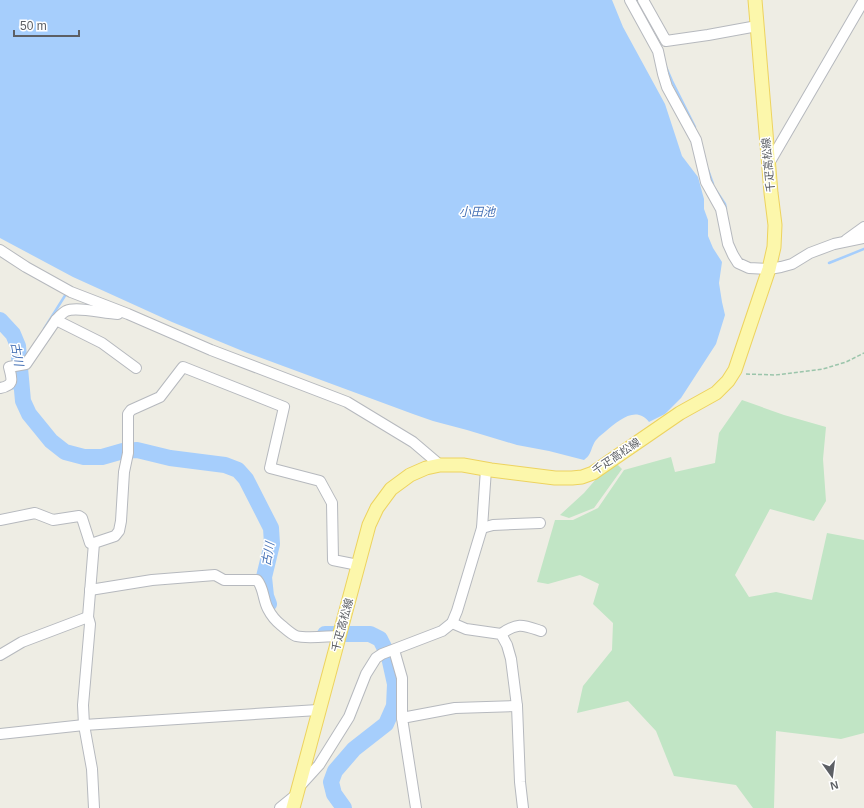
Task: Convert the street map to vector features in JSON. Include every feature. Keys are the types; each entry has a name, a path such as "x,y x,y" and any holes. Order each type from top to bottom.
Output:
{"main road":[{"name":"千疋高松線","path":"296,797 318,710 369,525 377,508 391,489 410,475 440,464 462,465 555,478 582,477 593,473 680,413 716,393 731,376 769,269 774,247 775,225 768,165 755,0"}],"street":[{"path":"630,0 658,51 667,87 696,140 706,182 721,209 728,244 738,263 749,268 769,269 792,264 810,253 834,244 864,238"},
{"path":"643,0 666,41 757,26"},
{"path":"768,165 864,0"},
{"path":"843,242 864,227"},
{"path":"0,250 26,267 71,292 128,314 211,350 347,402 413,442 440,464"},
{"path":"0,388 10,385 12,380 9,366 26,364 56,320 66,311 75,309 115,314 128,314"},
{"path":"56,320 102,343 136,368"},
{"path":"0,520 35,513 53,520 79,516 82,518 90,543 115,536 119,532 122,521 124,472 128,448 128,414 131,410 160,397 183,367 284,407 270,468 320,481 332,503 333,560 358,565"},
{"path":"280,808 296,797 319,765 349,717 366,674 376,658 442,631 452,623 482,528 486,469"},
{"path":"482,528 493,525 540,523"},
{"path":"94,543 88,617 90,624 82,705 92,769 94,808"},
{"path":"90,590 152,580 215,575 224,580 257,580 261,585 263,597 268,609 276,621 295,636 303,637 340,632"},
{"path":"0,655 22,642 88,617"},
{"path":"452,623 466,629 501,634 509,628 519,625 525,625 541,630"},
{"path":"501,634 508,645 517,706 520,782 523,808"},
{"path":"389,652 402,678 402,718 416,808"},
{"path":"402,718 455,708 517,706"},
{"path":"0,734 84,725 318,710"}],"path":[{"path":"731,376 748,374 775,375 823,369 846,362 864,353"}],"green space":[{"path":"742,400 784,415 826,427 823,459 826,501 814,521 770,509 735,575 749,597 776,592 812,600 827,533 864,540 864,733 841,739 776,731 774,808 753,808 736,785 674,776 656,731 628,701 577,713 583,686 612,650 613,623 593,604 599,584 580,575 548,584 537,582 555,520 573,520 598,508 624,470 671,457 675,472 715,463 719,433"},
{"path":"615,462 622,469 594,508 569,518 560,515 584,493 603,471"}],"water":[{"name":"小田池","path":"0,0 612,0 623,27 665,104 682,156 698,177 704,199 704,209 708,220 708,236 713,248 722,262 719,283 725,315 716,344 681,398 665,414 649,422 644,417 638,415 627,416 621,419 594,442 589,455 584,460 517,445 413,414 245,352 172,322 73,277 0,238"}],"waterway":[{"path":"666,67 695,127"},
{"path":"708,170 713,184"},
{"path":"715,189 725,204 726,209"},
{"path":"829,263 864,249"},
{"path":"44,329 66,294"},
{"name":"古川","path":"0,320 13,334 18,346 23,401 29,414 51,441 65,452 84,457 102,457 123,451 137,450 170,458 225,465 238,470 246,479 271,528 272,544 264,577 266,596 269,604"},
{"path":"10,389 21,386"},
{"name":"古川","path":"325,634 370,634 380,639 389,657 395,684 394,706 386,724 354,749 335,771 331,782 334,794 344,808"}]}
